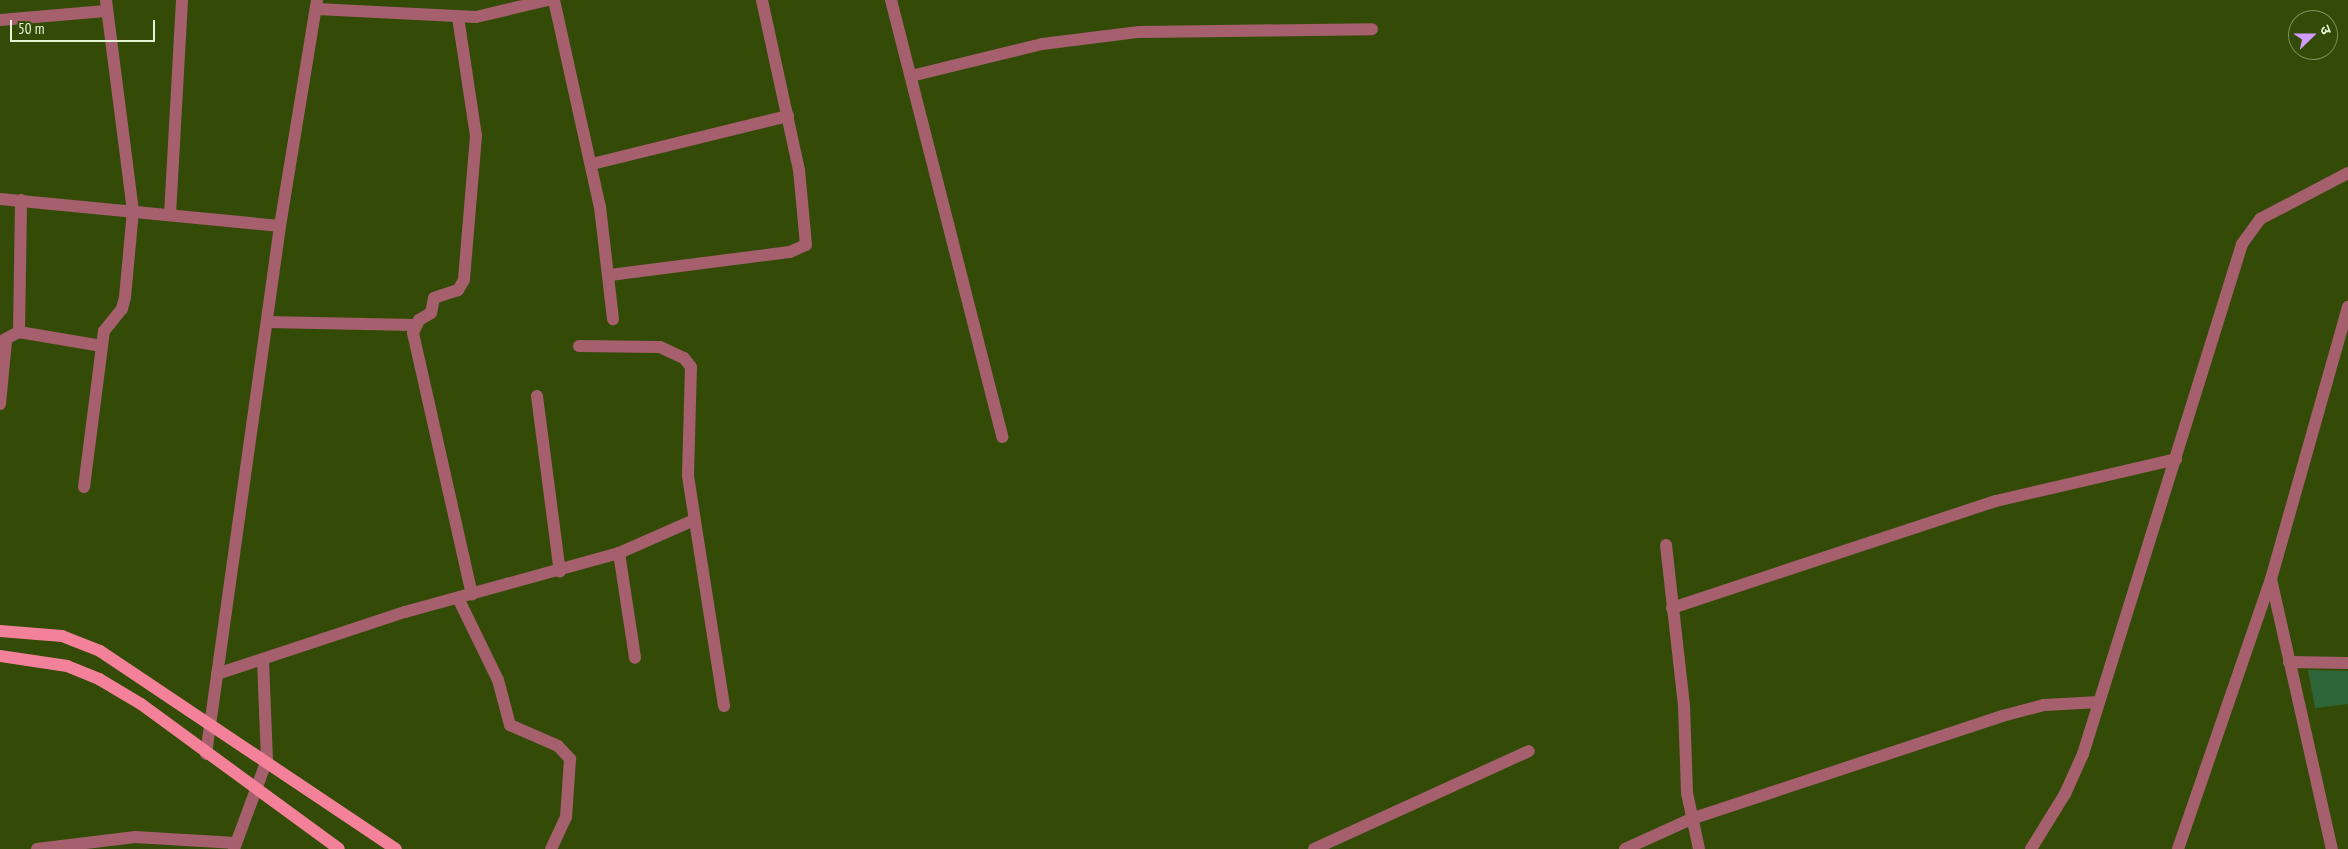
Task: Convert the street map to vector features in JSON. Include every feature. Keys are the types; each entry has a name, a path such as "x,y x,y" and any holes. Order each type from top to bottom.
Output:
{"main road":[{"path":"0,631 62,636 100,651 211,722 396,849"},
{"path":"0,656 58,664 99,679 141,704 256,791 340,849"}],"street":[{"path":"170,215 182,0"},
{"path":"500,0 502,13"},
{"path":"206,754 280,226 317,5 458,16 502,13 548,0"},
{"path":"554,0 592,164 610,275 613,319"},
{"path":"610,275 790,252 806,246 806,209 788,116 762,0"},
{"path":"892,0 1002,437"},
{"path":"0,20 106,6 133,211 125,297 122,309 104,331 84,487"},
{"path":"267,322 414,325 431,313 434,298 458,290 464,280 476,136 458,16"},
{"path":"911,76 1042,44 1139,32 1372,29"},
{"path":"592,164 788,116"},
{"path":"2031,849 2066,794 2099,702 2242,244 2267,215 2348,173"},
{"path":"0,199 280,226"},
{"path":"19,332 21,200"},
{"path":"2178,849 2271,579 2348,307"},
{"path":"414,325 421,381 472,594"},
{"path":"0,404 3,342 19,332 102,346"},
{"path":"579,346 660,347 684,358 691,366 686,454 694,520 724,706"},
{"path":"537,396 560,572"},
{"path":"1672,608 1996,501 2176,459"},
{"path":"217,674 458,598 560,572 619,553 694,520"},
{"path":"1666,545 1692,818 1699,849"},
{"path":"619,553 635,658"},
{"path":"2271,579 2332,849"},
{"path":"458,598 498,680 510,725 558,746 570,759 566,817 551,849"},
{"path":"37,849 135,837 235,846 267,760 262,659"},
{"path":"2289,662 2348,663"},
{"path":"1625,849 1692,818 2016,712 2099,702"},
{"path":"1314,849 1528,751"}],"building":[{"path":"2308,670 2348,671 2348,704 2315,708"}]}
